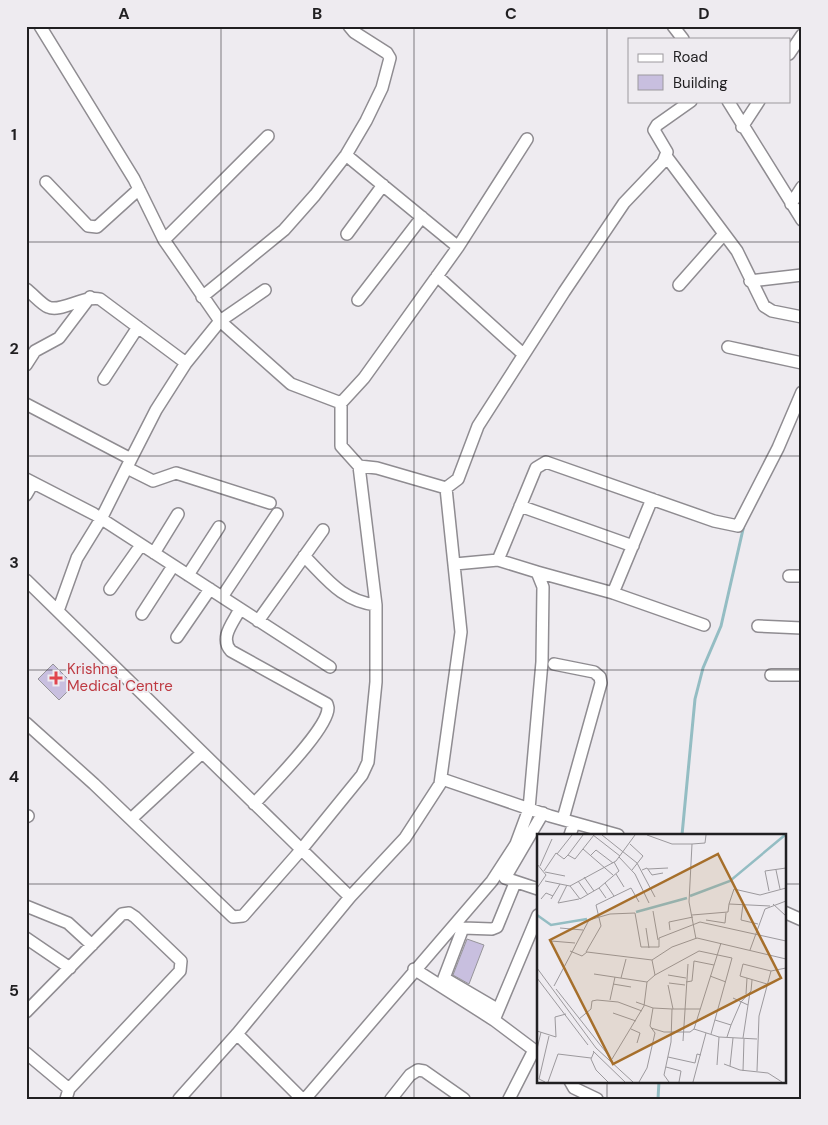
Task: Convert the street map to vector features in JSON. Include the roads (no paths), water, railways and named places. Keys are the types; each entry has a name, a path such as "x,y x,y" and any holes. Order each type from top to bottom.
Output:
{"street":[{"path":"40,26 139,189 164,240 220,321 291,384 341,403"},
{"path":"202,297 284,230 346,155 370,114 390,62 387,53 354,32 349,26"},
{"path":"673,26 683,38"},
{"path":"790,53 802,35"},
{"path":"691,102 654,130 666,152 666,156 737,251 750,281 764,306 772,311 802,317"},
{"path":"729,102 742,127 802,220"},
{"path":"742,127 758,102"},
{"path":"164,240 268,136"},
{"path":"26,723 131,819 233,917 243,916 301,850 362,776 368,762 376,682 376,605 359,466 340,446 341,403 364,378 458,248 527,139"},
{"path":"346,155 458,248"},
{"path":"446,488 458,479 473,435 523,354 624,204 666,156"},
{"path":"46,182 88,226 93,228 97,227 139,189"},
{"path":"347,234 383,185"},
{"path":"791,204 802,187"},
{"path":"358,300 422,217"},
{"path":"679,285 724,234"},
{"path":"750,281 802,275"},
{"path":"437,276 523,354"},
{"path":"26,289 49,308 57,308 90,297 100,299 186,363"},
{"path":"58,611 77,558 101,518 156,410 186,363 220,321 265,290"},
{"path":"26,365 35,351 62,335 90,297"},
{"path":"104,379 138,327"},
{"path":"728,347 802,364"},
{"path":"498,560 536,468 546,462 714,521 738,526 778,448 802,392"},
{"path":"26,404 129,463 153,481 176,473 270,503"},
{"path":"359,466 377,468 446,488"},
{"path":"26,495 30,481 101,518 330,668"},
{"path":"179,1099 238,1034 350,898 405,838 442,779 444,742 461,632 446,488"},
{"path":"613,593 652,499"},
{"path":"520,506 633,546"},
{"path":"154,553 178,514"},
{"path":"222,597 277,514"},
{"path":"188,576 219,527"},
{"path":"258,620 323,530"},
{"path":"110,589 141,545"},
{"path":"304,556 339,591 351,599 376,605"},
{"path":"454,564 498,560 613,593 704,625"},
{"path":"142,614 173,566"},
{"path":"238,1034 304,1099 499,871 516,844 530,809 542,662 543,587 537,572"},
{"path":"789,576 802,576"},
{"path":"26,580 350,898"},
{"path":"177,637 210,589"},
{"path":"240,609 225,639 226,645 231,651 327,704 328,708 324,722 254,804"},
{"path":"758,626 802,628"},
{"path":"554,664 594,672 600,677 601,683 569,821 570,834"},
{"path":"771,675 802,676"},
{"path":"131,819 202,753"},
{"path":"442,779 530,809 614,834"},
{"path":"537,889 507,880 506,876 543,813"},
{"path":"509,1099 536,1051 496,1015 444,978 463,928 492,928 497,926 515,883"},
{"path":"26,906 68,923 92,945"},
{"path":"26,1012 122,914 129,913 181,961 180,971 68,1094 26,1053"},
{"path":"786,913 802,920"},
{"path":"496,1015 537,917"},
{"path":"26,938 70,968"},
{"path":"414,969 496,1015"},
{"path":"391,1099 410,1075 418,1070 424,1071 464,1099"},
{"path":"571,1082 574,1088 596,1099"}],"waterway":[{"path":"682,834 695,699 703,668 721,626 744,525"},
{"path":"658,1099 659,1082"}],"place":[{"name":"Krishna Medical Centre","path":"56,678"}]}
